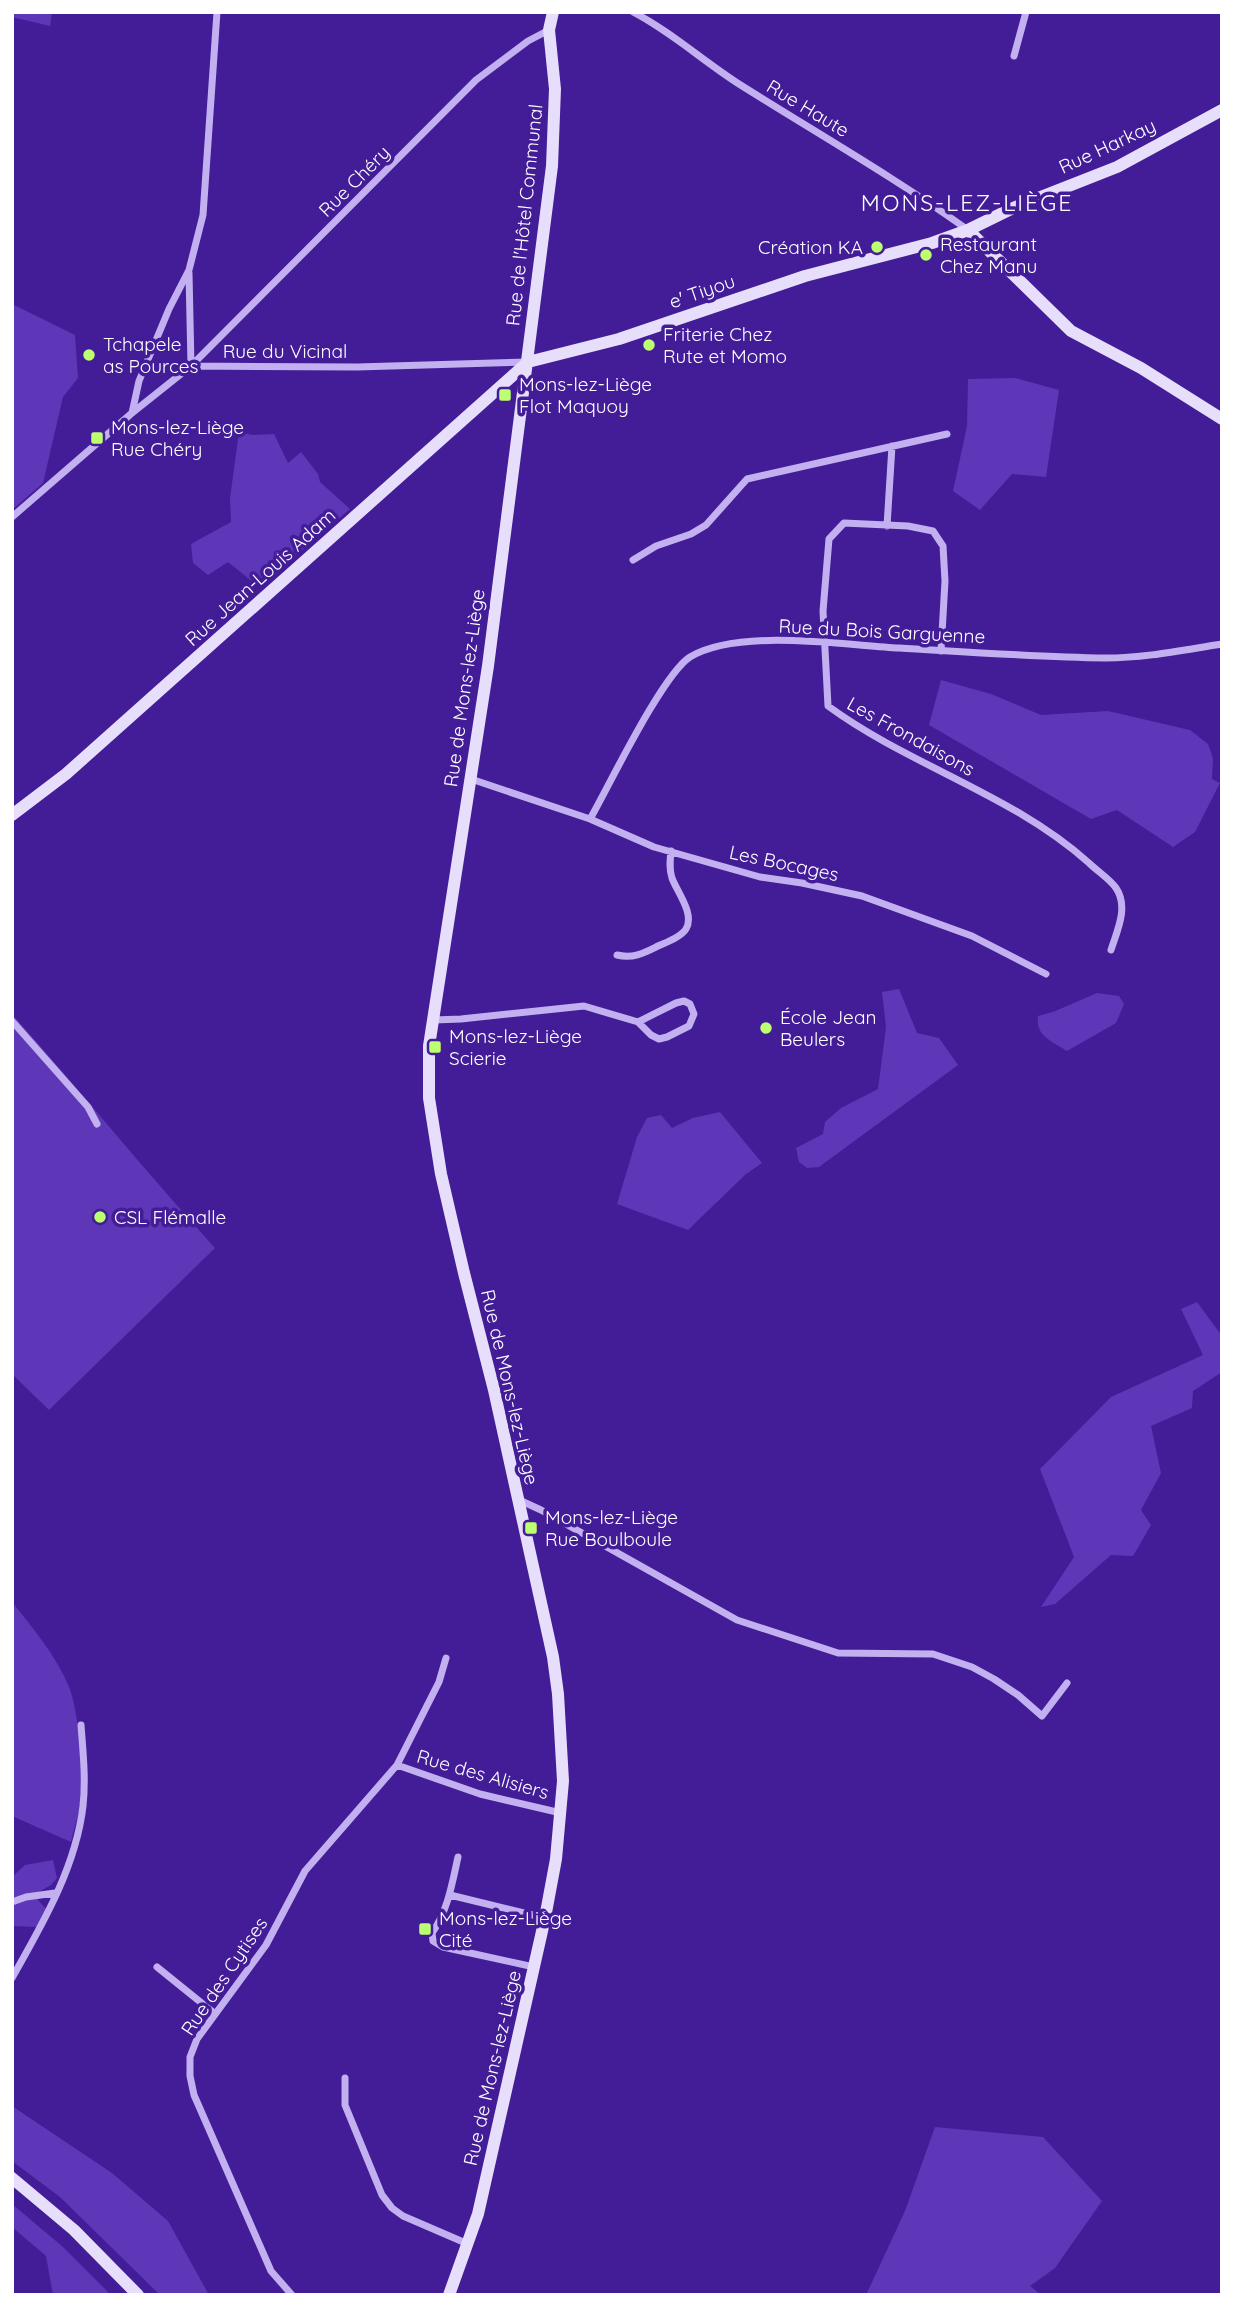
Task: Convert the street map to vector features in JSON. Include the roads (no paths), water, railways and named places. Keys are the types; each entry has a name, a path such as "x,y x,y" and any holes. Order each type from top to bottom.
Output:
{"street":[{"path":"132,413 139,382 169,309 189,270 204,215 217,12"},
{"name":"Rue de l'Hôtel Communal","path":"528,362 552,166 555,89 549,30 553,12"},
{"name":"Rue Haute","path":"633,12 714,68 848,150 968,230"},
{"path":"1014,55 1026,12"},
{"name":"Rue Chéry","path":"191,366 477,80 528,41 549,30"},
{"name":"Rue Harkay","path":"968,230 1013,208 1117,167 1222,110"},
{"path":"968,230 1071,331 1141,368 1222,419"},
{"name":"e' Tiyou","path":"528,362 619,339 805,276 932,243 968,230"},
{"path":"12,517 132,413 191,366 189,270"},
{"name":"Rue du Vicinal","path":"191,366 358,367 528,362"},
{"name":"Rue de Mons-lez-Liège","path":"449,2295 469,2244 485,2186 545,1918 561,1812 562,1781 555,1670 548,1630 494,1390 441,1174 429,1098 429,1046 471,779 528,362"},
{"name":"Rue Jean-Louis Adam","path":"12,815 66,775 528,362"},
{"path":"633,560 656,546 691,534 706,525 747,479 947,434"},
{"path":"887,526 892,446"},
{"name":"Les Frondaisons","path":"941,650 945,581 943,546 933,531 908,526 844,523 829,538 823,611 828,706 886,744 1020,813 1076,852 1117,889 1123,914 1111,950"},
{"name":"Rue du Bois Garguenne","path":"590,819 665,686 688,659 715,646 783,639 1110,658 1153,656 1222,644"},
{"name":"Les Bocages","path":"471,779 590,819 654,847 760,877 862,895 972,936 1046,974"},
{"path":"617,955 641,955 686,929 688,917 673,880 671,851"},
{"path":"434,1020 584,1006 638,1022 651,1035 663,1038 689,1026 694,1014 690,1004 680,1001 638,1022"},
{"path":"12,1020 89,1107 97,1124"},
{"path":"517,1498 737,1620 838,1653 933,1654 972,1667 994,1679 1042,1716 1067,1683"},
{"name":"Rue des Cytises","path":"292,2295 271,2271 194,2095 190,2057 197,2039 214,2013 266,1945 305,1871 397,1765 439,1682 446,1658"},
{"path":"12,1978 38,1933 77,1836 83,1806 84,1780 81,1725"},
{"name":"Rue des Alisiers","path":"397,1765 480,1794 561,1812"},
{"path":"458,1857 450,1895 441,1921 432,1933 433,1941 443,1947 534,1968"},
{"path":"12,1902 55,1893"},
{"path":"450,1895 545,1918"},
{"path":"157,1967 214,2013"},
{"path":"345,2078 345,2105 382,2195 403,2216 469,2244"},
{"path":"12,2178 74,2230 138,2295"}],"place":[{"name":"Création KA","path":"877,247"},
{"name":"Restaurant Chez Manu","path":"926,255"},
{"name":"Friterie Chez Rute et Momo","path":"649,345"},
{"name":"Tchapele as Pources","path":"89,355"},
{"name":"Mons-lez-Liège Flot Maquoy","path":"505,395"},
{"name":"Mons-lez-Liège Rue Chéry","path":"97,438"},
{"name":"École Jean Beulers","path":"766,1028"},
{"name":"Mons-lez-Liège Scierie","path":"435,1047"},
{"name":"CSL Flémalle","path":"100,1217"},
{"name":"Mons-lez-Liège Rue Boulboule","path":"531,1528"},
{"name":"Mons-lez-Liège Cité","path":"425,1929"}],"district":[{"name":"MONS-LEZ-LIÈGE","path":"967,203"}]}
